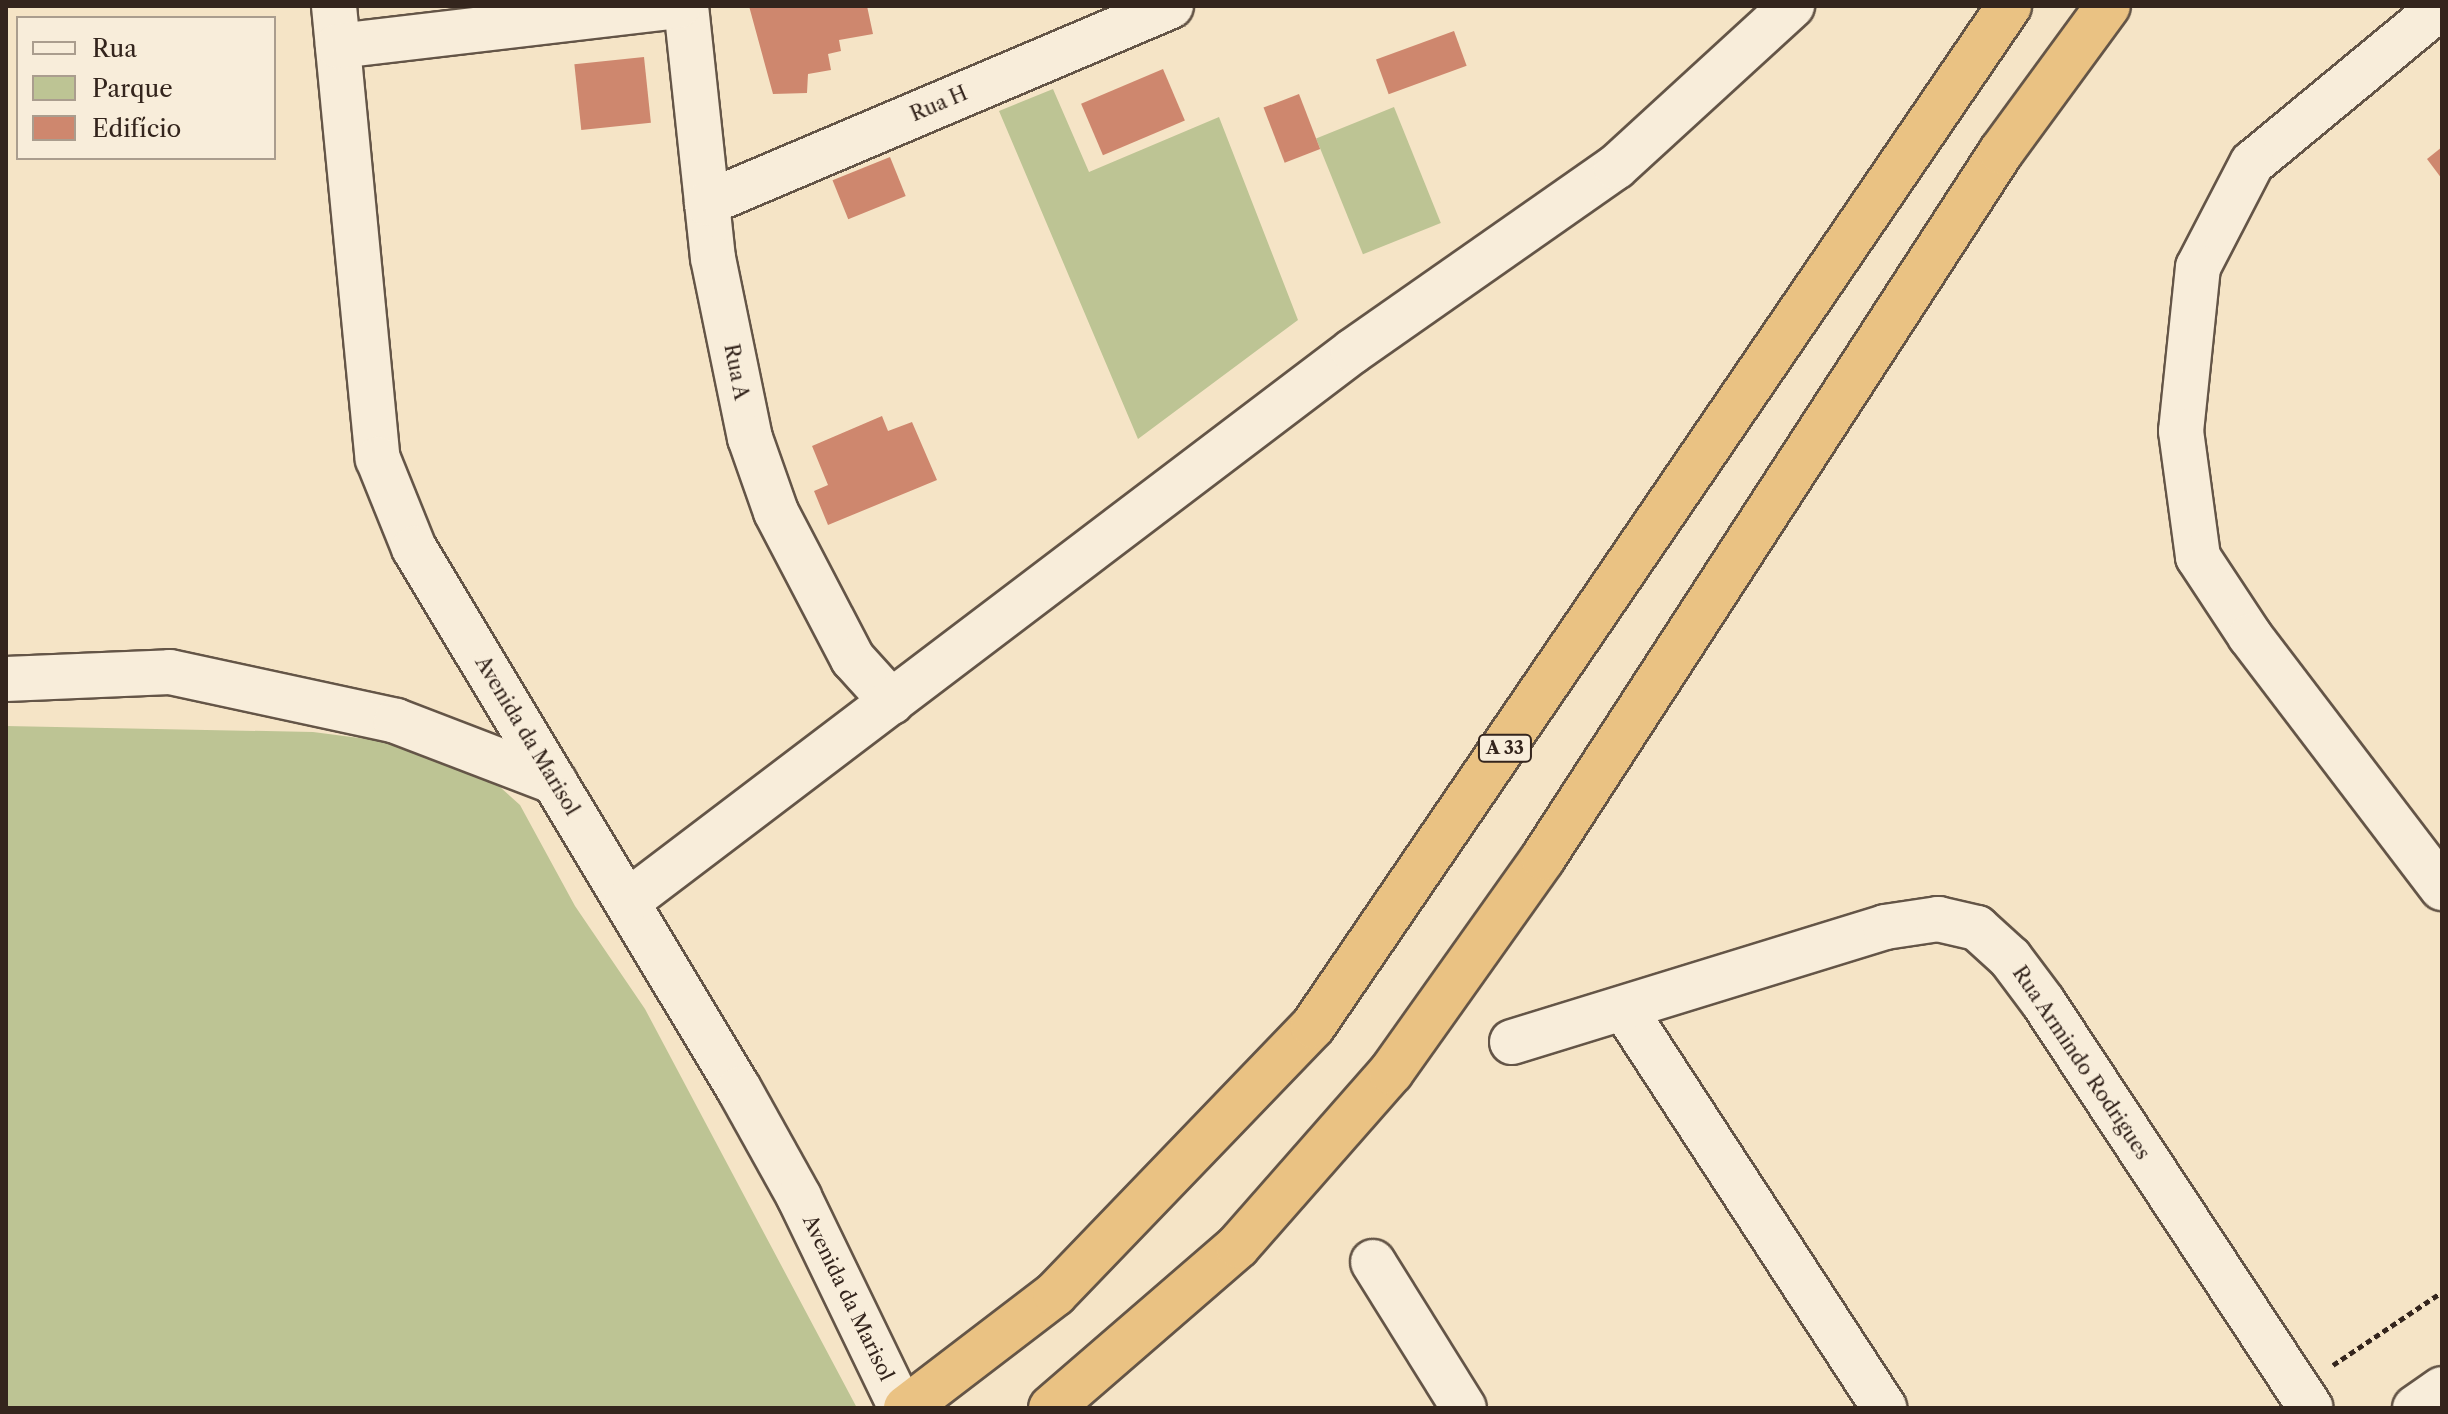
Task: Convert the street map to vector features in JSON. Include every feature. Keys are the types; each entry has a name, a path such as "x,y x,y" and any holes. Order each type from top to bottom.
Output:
{"highway":[{"name":"A 33","path":"904,1408 1055,1294 1313,1026 1689,482 2009,6"},
{"path":"1051,1408 1238,1246 1391,1072 1543,858 2001,152 2108,6"}],"street":[{"path":"336,26 679,6"},
{"name":"Rua A","path":"686,6 707,203 744,413 776,512 853,659 892,702"},
{"name":"Rua H","path":"707,203 1171,6"},
{"path":"627,902 1353,351 1616,167 1792,6"},
{"path":"2430,872 2250,636 2198,557 2181,431 2198,267 2252,163 2442,6"},
{"name":"Avenida da Marisol","path":"336,26 378,459 414,548 739,1089 799,1197 904,1408"},
{"path":"6,679 170,672 396,721 555,782"},
{"name":"Rua Armindo Rodrigues","path":"1512,1042 1625,1010 1885,927 1938,919 1977,928 2010,958 2043,1002 2304,1398"},
{"path":"1625,1010 1884,1408"},
{"path":"1373,1262 1464,1408"},
{"path":"2415,1408 2442,1389"}],"path":[{"path":"2304,1398 2442,1292"}],"green space":[{"path":"1053,89 1089,172 1219,117 1298,320 1138,439 999,111"},
{"path":"1394,107 1441,223 1363,254 1316,138"},
{"path":"6,726 313,732 460,751 520,805 575,906 645,1009 857,1408 6,1408"}],"building":[{"path":"749,6 867,6 873,34 839,40 841,51 828,54 831,70 808,74 807,93 773,94"},
{"path":"1454,31 1467,66 1389,94 1376,59"},
{"path":"644,57 651,123 581,130 574,64"},
{"path":"1163,69 1185,121 1103,155 1081,104"},
{"path":"1299,94 1320,149 1285,163 1264,108"},
{"path":"2442,147 2442,179 2427,159"},
{"path":"890,157 906,196 848,219 833,180"},
{"path":"882,416 888,431 912,422 937,480 828,525 814,491 828,485 812,446"}]}
